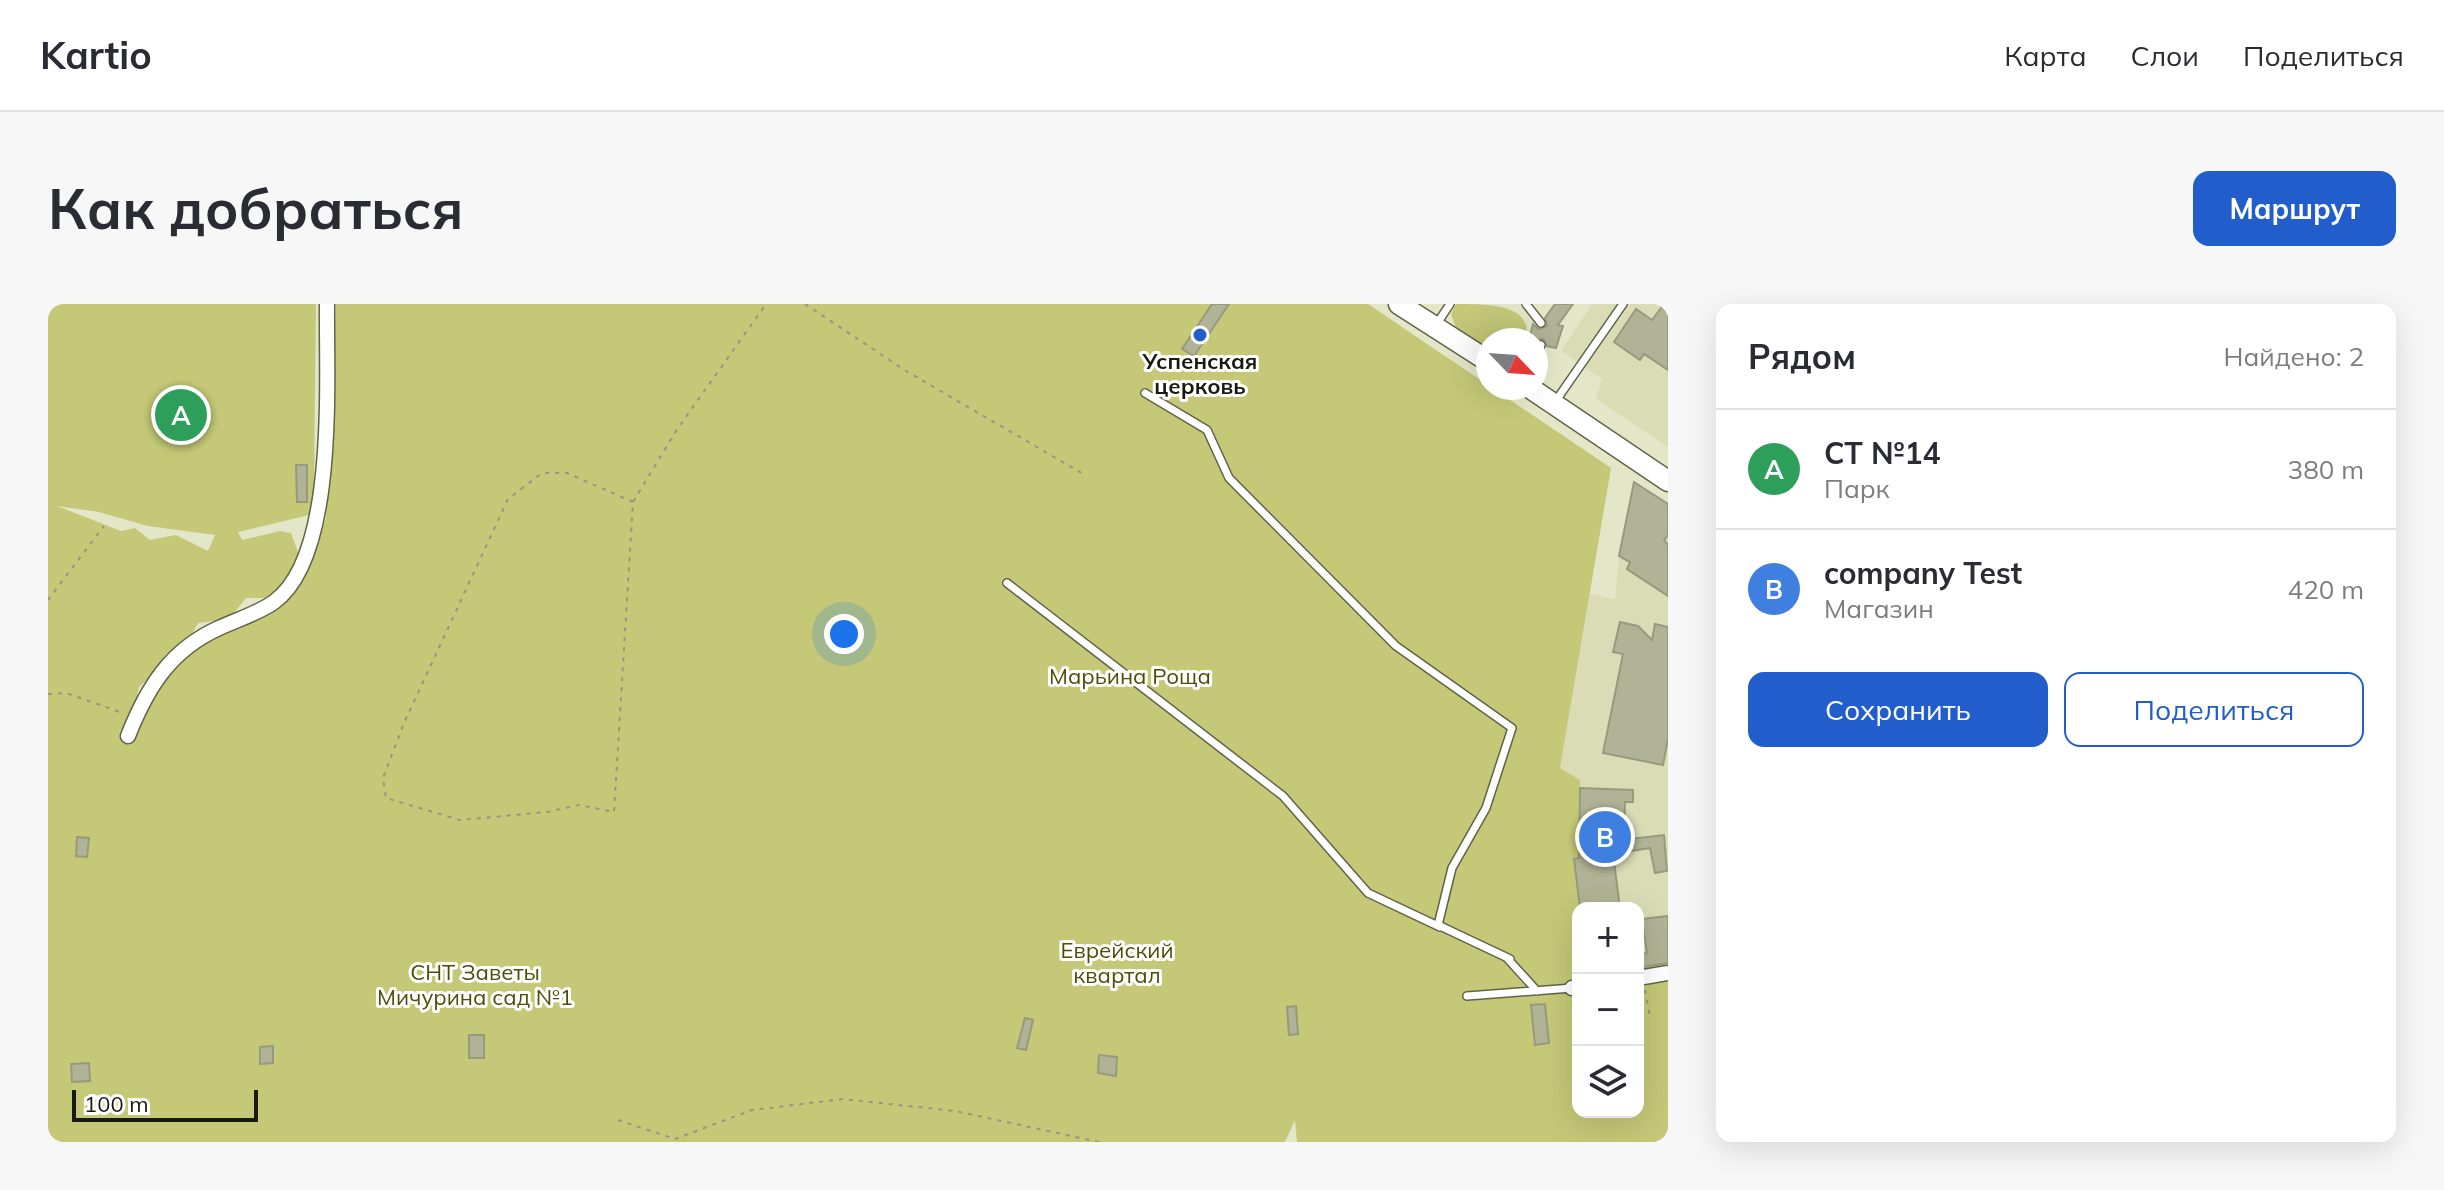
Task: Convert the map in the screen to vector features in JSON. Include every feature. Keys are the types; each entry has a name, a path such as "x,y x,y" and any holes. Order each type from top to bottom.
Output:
{"street":[{"path":"128,736 146,693 170,660 200,636 274,602 298,576 310,544 324,481 327,304"},
{"path":"1399,304 1476,353"},
{"path":"1548,400 1668,481"},
{"path":"1644,977 1668,973"}],"lane":[{"path":"1435,327 1450,304"},
{"path":"1526,304 1541,323"},
{"path":"1554,404 1623,304"},
{"path":"1145,393 1207,430 1229,478 1396,646 1512,728 1486,808 1452,868 1438,925"},
{"path":"1007,583 1283,796 1368,893 1510,959 1537,991"},
{"path":"1467,996 1572,988"}],"path":[{"path":"633,502 567,473 542,473 508,499 404,723 383,778 386,798 460,820 547,812 579,805 614,812 633,502 676,431 766,304"},
{"path":"805,304 906,371 1085,475"},
{"path":"48,600 104,526"},
{"path":"48,694 66,693 135,717"},
{"path":"1644,993 1650,1016"},
{"path":"618,1120 675,1139 752,1110 843,1099 955,1111 1099,1142"}],"shaded area":[{"path":"1592,304 1668,304 1668,447 1596,399 1602,379 1561,351"},
{"path":"1634,482 1668,504 1668,965 1644,969 1644,902 1579,902 1574,859 1579,857 1580,780 1560,768 1590,594 1615,599 1619,556"}],"green space":[{"name":"Марьина Роща","path":"48,304 316,304 314,485 309,515 238,532 242,540 280,531 291,533 299,555 287,579 267,598 246,598 229,619 198,623 188,641 166,654 158,670 139,687 127,726 119,732 135,738 151,697 175,667 204,644 278,609 302,582 326,518 336,304 1368,304 1476,377 1476,400 1510,400 1611,468 1560,768 1580,780 1579,858 1574,859 1579,902 1572,902 1572,1118 1644,1118 1644,986 1668,979 1668,1142 1297,1142 1295,1120 1285,1142 48,1142","holes":["57,506 99,512 148,526 215,535 208,551 176,535 150,540 135,528 121,531"]},
{"path":"1456,304 1506,308 1523,319 1527,328 1476,328 1476,342 1457,331 1451,314"}],"building":[{"name":"Успенская церковь","path":"1212,304 1229,304 1194,356 1182,349"},
{"path":"1555,304 1573,304 1558,325 1563,326 1556,348 1548,346 1548,328 1542,328 1547,326 1545,318"},
{"path":"1664,304 1668,304 1668,370 1644,354 1640,360 1614,342 1636,309 1652,320"},
{"path":"296,465 307,465 307,502 297,502"},
{"path":"1634,482 1668,504 1668,535 1664,541 1668,544 1668,596 1627,569 1630,562 1619,556"},
{"path":"1620,622 1638,626 1652,640 1655,624 1668,627 1668,739 1663,765 1603,753 1623,654 1613,652"},
{"path":"1580,788 1633,790 1633,802 1625,802 1624,835 1630,835 1630,839 1664,835 1667,871 1655,873 1650,848 1613,854 1619,902 1579,902 1574,859 1579,858"},
{"path":"77,837 89,838 87,857 76,856"},
{"path":"1668,916 1668,963 1644,967 1644,953 1647,953 1644,919"},
{"path":"1545,1004 1549,1043 1535,1045 1531,1005"},
{"path":"1296,1006 1298,1034 1289,1035 1287,1007"},
{"path":"1025,1018 1033,1020 1026,1050 1017,1048"},
{"path":"469,1035 484,1035 484,1058 469,1058"},
{"path":"273,1046 273,1063 260,1064 260,1047"},
{"path":"1099,1055 1117,1057 1116,1076 1098,1073"},
{"path":"89,1063 90,1081 72,1082 71,1064"}],"place":[{"name":"Успенская церковь","path":"1200,335"},
{"name":"СТ №14","path":"181,415"},
{"name":"company Test","path":"1605,837"}],"park label":[{"name":"Еврейский квартал","path":"1117,962"},
{"name":"СНТ Заветы Мичурина сад №1","path":"475,984"}]}
